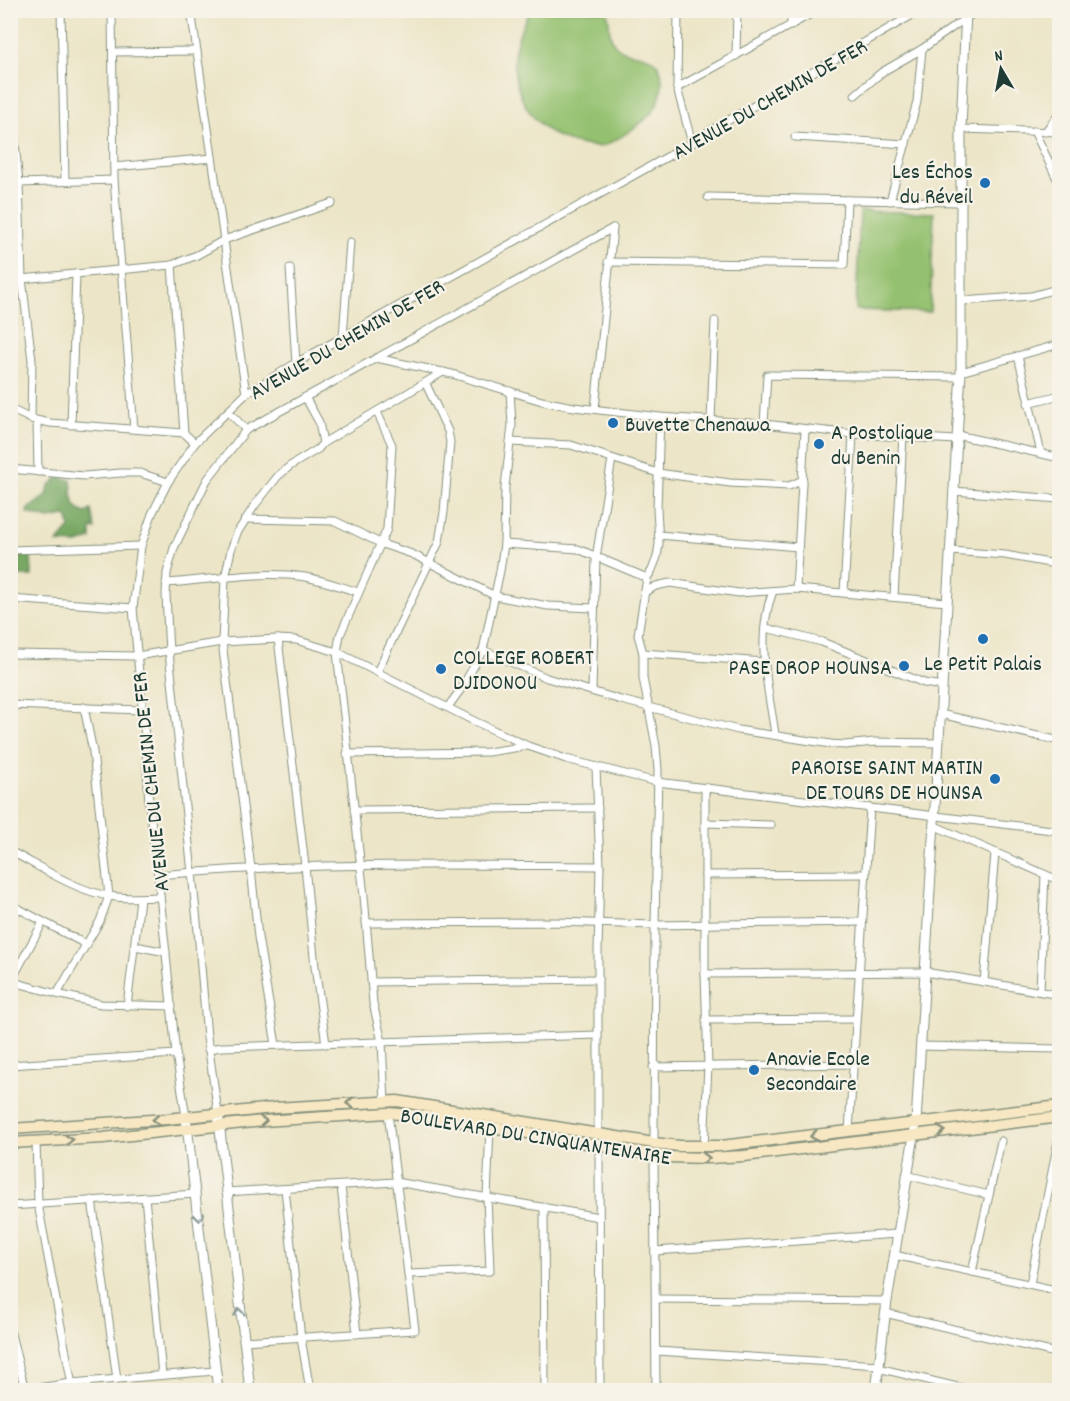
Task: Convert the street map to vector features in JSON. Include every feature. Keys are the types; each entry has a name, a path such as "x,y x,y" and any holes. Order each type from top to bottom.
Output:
{"main road":[{"name":"BOULEVARD DU CINQUANTENAIRE","path":"10,1143 188,1130 416,1103 598,1133 654,1149 669,1157 724,1157 1059,1106"},
{"name":"BOULEVARD DU CINQUANTENAIRE","path":"10,1129 218,1113 386,1107 599,1145 654,1149 743,1144 849,1131 915,1129 1059,1117"}],"street":[{"path":"61,10 64,182"},
{"path":"112,10 114,180 134,429"},
{"path":"191,10 246,394"},
{"path":"678,10 678,88 692,143"},
{"path":"736,56 737,10"},
{"path":"790,26 791,10"},
{"path":"678,88 818,10"},
{"name":"AVENUE DU CHEMIN DE FER","path":"186,1117 176,1054 149,804 133,608 141,546 152,513 168,482 195,443 246,394 296,363 692,143 700,135 921,10"},
{"path":"855,95 882,72 922,49 966,14 980,10"},
{"path":"1054,10 1059,14"},
{"path":"876,1390 886,1301 915,1129 960,374 961,129 966,14"},
{"path":"890,201 917,102 922,49"},
{"path":"113,52 197,51"},
{"path":"10,93 19,183 22,279 32,360 38,472"},
{"path":"1045,132 1059,112"},
{"path":"961,129 1059,132"},
{"path":"1034,131 1059,185"},
{"path":"795,137 906,144"},
{"path":"114,167 212,158"},
{"path":"19,183 114,180"},
{"path":"708,197 960,202"},
{"path":"595,409 608,262 844,265 847,200"},
{"path":"10,280 172,265 197,255 224,240 332,202"},
{"name":"AVENUE DU CHEMIN DE FER","path":"250,1390 218,1113 208,1049 169,652 166,584 174,548 207,480 246,430 613,228 608,262"},
{"path":"344,337 350,242"},
{"path":"172,265 184,433"},
{"path":"290,268 296,363"},
{"path":"71,425 76,274"},
{"path":"962,301 1030,296 1059,288"},
{"path":"711,420 715,321"},
{"path":"764,424 767,375 960,374 1059,344"},
{"path":"1018,356 1041,453"},
{"path":"375,358 443,372 542,401 595,409 853,434 956,437 1059,458"},
{"path":"276,1045 258,937 222,642 225,578 231,550 246,519 278,476 318,449 323,442 443,372"},
{"path":"377,672 440,542 450,442 448,431 426,384"},
{"path":"448,707 483,650 495,596 504,544 505,487 512,425 510,391"},
{"path":"1028,403 1059,395"},
{"path":"305,397 319,422 323,442"},
{"path":"10,409 34,420 184,433 195,443"},
{"path":"229,412 246,430"},
{"path":"243,1341 415,1330 386,1107 382,1042 373,1003 338,652 340,635 387,529 392,446 377,412"},
{"path":"656,1390 653,1067 657,746 643,678 644,653 638,635 646,578 657,557 660,417"},
{"path":"796,589 805,430"},
{"path":"844,592 853,434"},
{"path":"894,596 903,436"},
{"path":"510,442 571,445 658,473 730,483 789,486 803,480"},
{"path":"592,690 596,558 612,459"},
{"path":"10,469 84,476 121,472 140,473 168,482"},
{"path":"953,491 1059,499"},
{"path":"246,519 335,521 382,544 412,554 495,596 548,606 594,608"},
{"path":"659,535 798,547"},
{"path":"504,544 571,548 588,552 596,558 646,578"},
{"path":"10,550 141,546"},
{"path":"950,551 1005,555 1059,566"},
{"path":"166,584 243,576 305,577 358,592"},
{"path":"645,592 656,586 670,583 739,593 796,589 947,602"},
{"path":"773,591 767,608 763,641 775,734"},
{"path":"10,599 133,608"},
{"path":"766,628 822,642 924,683 942,687"},
{"path":"278,639 315,967 326,1044"},
{"path":"10,654 137,656 222,642 278,639 304,642 338,652 528,746 657,782 870,808 934,821 1059,831"},
{"path":"483,650 547,678 738,730 845,745 874,742 938,743"},
{"path":"644,653 764,662"},
{"path":"10,705 141,710"},
{"path":"57,994 100,921 109,896 93,752 84,707"},
{"path":"940,714 1059,741"},
{"path":"347,754 488,752 528,746"},
{"path":"596,766 600,866 598,1133"},
{"path":"705,787 705,974 708,1066 705,1146"},
{"path":"354,810 598,808"},
{"path":"849,1131 870,808"},
{"path":"934,821 995,853 1059,881"},
{"path":"705,823 771,825"},
{"path":"10,851 72,884 109,896 140,899 160,897"},
{"path":"984,982 995,853"},
{"path":"158,875 305,866 600,866"},
{"path":"705,875 866,874"},
{"path":"1040,992 1045,875"},
{"path":"127,1006 140,899"},
{"path":"10,904 87,945"},
{"path":"43,922 11,981 101,1004 172,1006"},
{"path":"366,923 655,925 862,922"},
{"path":"135,946 166,952"},
{"path":"705,974 925,972 1059,995"},
{"path":"372,982 598,979"},
{"path":"706,1020 856,1018"},
{"path":"208,1049 598,1035"},
{"path":"920,1046 1059,1049"},
{"path":"10,1065 176,1054"},
{"path":"653,1067 853,1064"},
{"path":"186,1117 218,1390"},
{"path":"408,1274 490,1271 487,1197 490,1126"},
{"path":"1030,1284 1059,1131"},
{"path":"972,1272 1001,1141"},
{"path":"36,1142 39,1204 72,1387"},
{"path":"599,1145 600,1390"},
{"path":"906,1175 989,1195"},
{"path":"226,1192 396,1182 599,1217"},
{"path":"341,1186 357,1334"},
{"path":"285,1189 310,1390"},
{"path":"10,1206 196,1194"},
{"path":"145,1197 162,1375"},
{"path":"92,1200 117,1379"},
{"path":"544,1207 545,1390"},
{"path":"655,1251 897,1234"},
{"path":"894,1255 1059,1291"},
{"path":"656,1299 886,1301"},
{"path":"885,1313 1059,1354"},
{"path":"10,1330 25,1390"},
{"path":"656,1351 879,1366 970,1390"},
{"path":"10,1389 72,1387 117,1379 215,1371"}],"green space":[{"path":"530,11 607,11 611,38 618,48 649,57 660,69 661,94 652,112 625,134 599,147 565,140 542,125 525,104 515,77 515,49"},
{"path":"860,211 934,213 930,312 856,310"},
{"path":"59,477 71,480 73,500 77,508 86,513 91,510 95,529 91,528 91,539 78,544 57,543 70,528 68,518 65,516 49,519 27,513 28,509 47,495 49,486"},
{"path":"31,555 32,576 11,576 11,557"}],"place":[{"name":"Les Échos du Réveil","path":"985,183"},
{"name":"Buvette Chenawa","path":"613,423"},
{"name":"A Postolique du Benin","path":"819,444"},
{"name":"Le Petit Palais","path":"983,639"},
{"name":"PASE DROP HOUNSA","path":"904,666"},
{"name":"COLLEGE ROBERT DJIDONOU","path":"441,669"},
{"name":"PAROISE SAINT MARTIN DE TOURS DE HOUNSA","path":"995,779"},
{"name":"Anavie Ecole Secondaire","path":"754,1070"}]}
